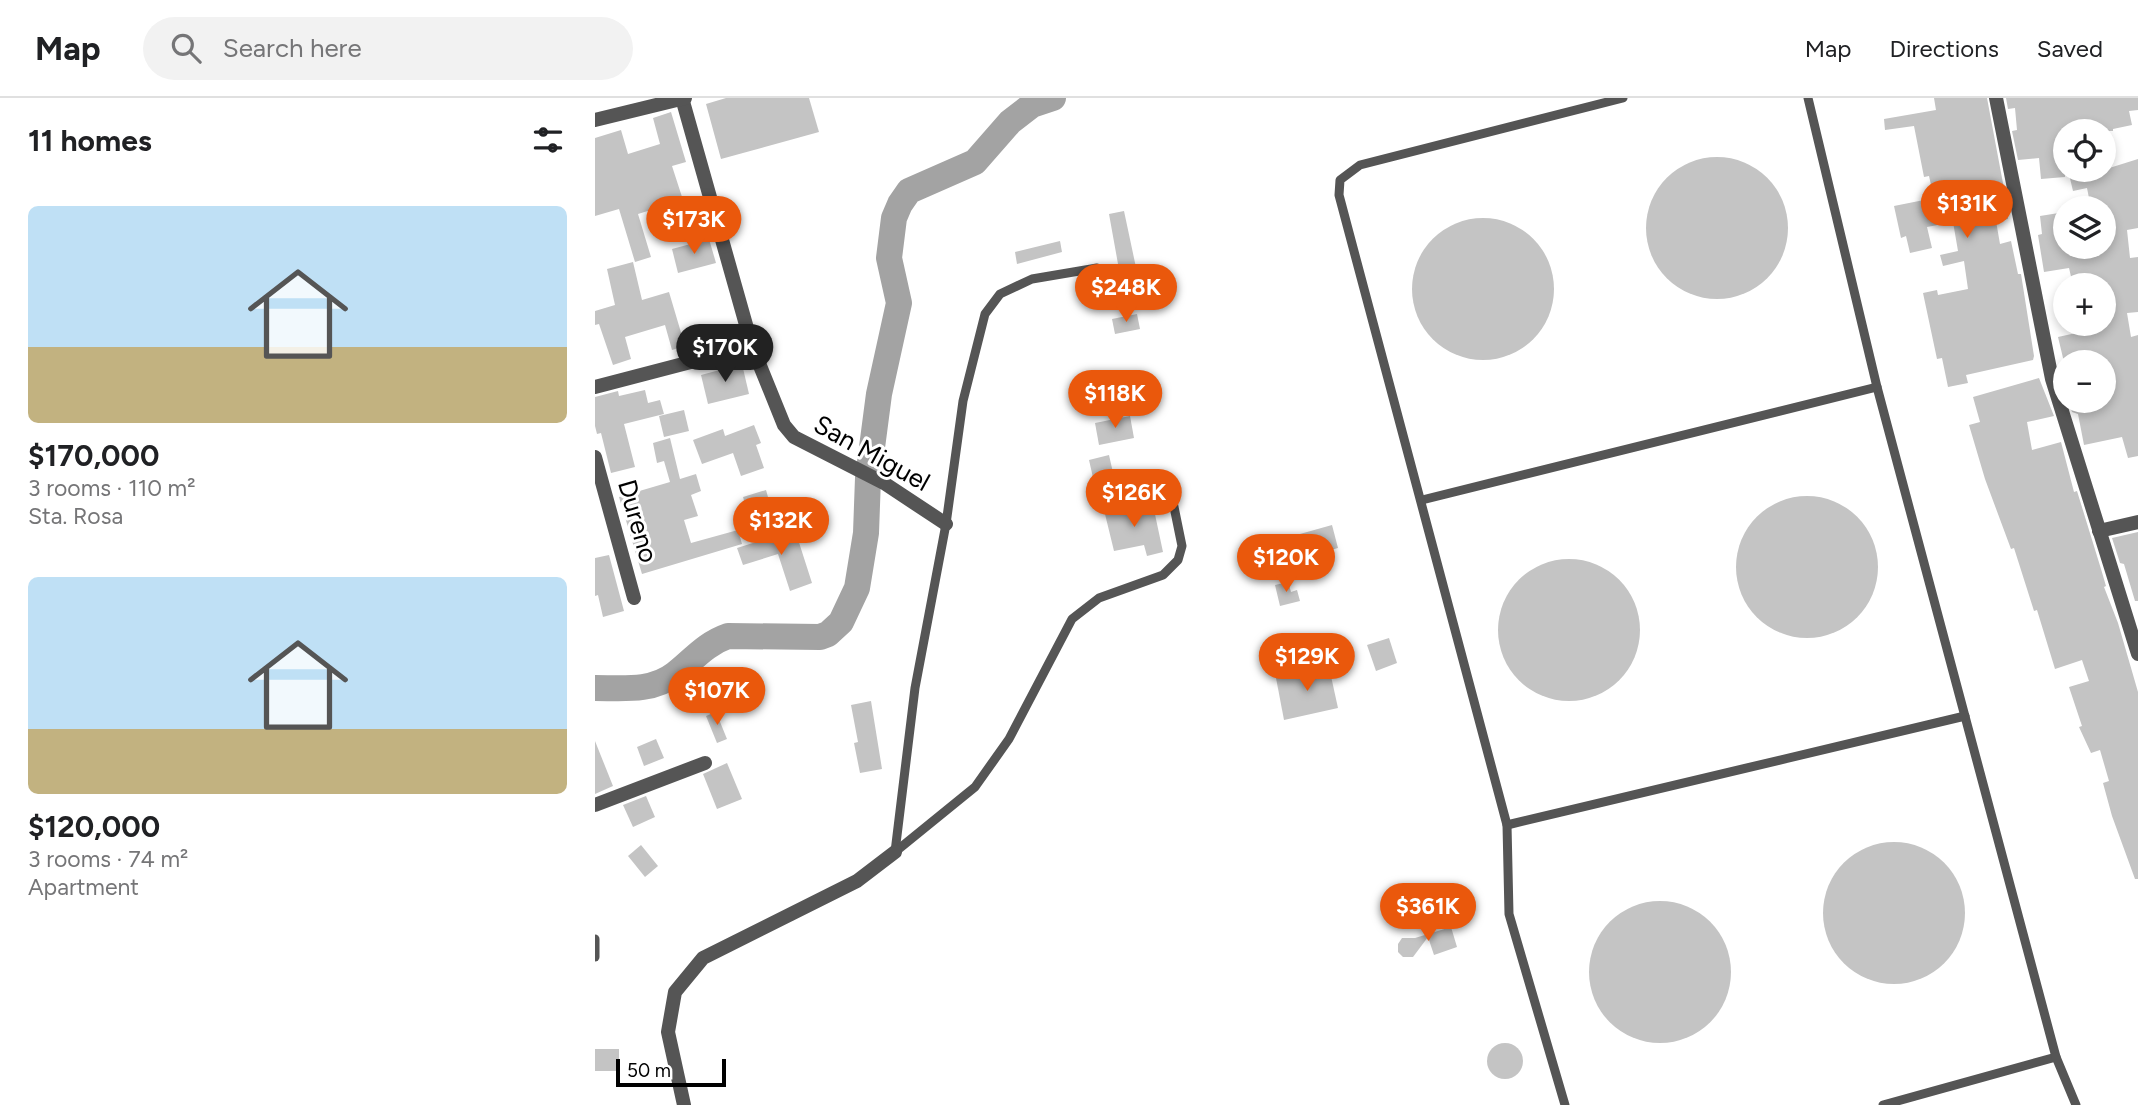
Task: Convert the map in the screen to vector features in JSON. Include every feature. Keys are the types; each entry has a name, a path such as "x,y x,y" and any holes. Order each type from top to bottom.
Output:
{"street":[{"path":"595,120 683,98"},
{"name":"San Miguel","path":"683,98 753,345 784,425 794,437 884,484 946,524"},
{"path":"1996,98 2052,379 2138,654"},
{"path":"595,387 753,345"},
{"name":"Dureno","path":"595,457 634,598"},
{"path":"2099,531 2138,522"},
{"path":"595,805 705,763"},
{"path":"684,1105 668,1032 675,992 703,958 857,881 895,852"}],"lane":[{"path":"1565,1105 1509,914 1507,825 1339,195 1340,180 1360,165 1623,98"},
{"path":"1808,98 1877,387 2056,1057 2076,1105"},
{"path":"895,852 915,688 946,524 963,401 985,314 1000,295 1032,279 1097,268"},
{"path":"1422,500 1877,387"},
{"path":"895,852 975,787 1009,739 1072,619 1099,598 1163,575 1178,560 1182,546 1173,502 1152,478"},
{"path":"1507,825 1965,716"},
{"path":"595,939 595,957"},
{"path":"1883,1105 2056,1057"}],"building":[{"path":"726,98 809,98 819,132 721,159 706,104"},
{"path":"1934,98 1987,98 2008,210 2008,219 1996,221 2000,244 2011,241 2018,274 2021,274 2034,356 2033,360 1966,375 1968,383 1948,387 1942,358 1937,359 1923,293 1937,290 1938,295 1968,289 1964,261 1943,266 1940,255 1958,251 1953,222 1927,227 1932,248 1910,253 1906,236 1901,238 1894,206 1934,198 1929,176 1924,177 1914,126 1885,130 1884,119 1936,110"},
{"path":"2006,98 2138,98 2138,110 2129,111 2132,125 2116,128 2116,119 2053,119 2053,178 2041,179 2039,158 2018,160 2012,131 2017,130 2015,108 2008,109"},
{"path":"671,112 686,162 672,166 683,200 638,214 651,257 635,262 619,209 595,216 595,138 621,130 628,154 660,144 653,118"},
{"path":"1717,157 1744,162 1767,178 1783,201 1788,228 1783,255 1767,278 1744,294 1717,299 1690,294 1667,278 1651,255 1646,228 1651,201 1667,178 1690,162"},
{"path":"2138,159 2138,228 2127,230 2130,258 2138,257 2138,312 2127,313 2131,337 2138,335 2138,456 2128,458 2122,437 2084,445 2078,414 2075,413 2116,413 2116,350 2061,350 2058,337 2116,336 2116,273 2070,273 2069,268 2044,272 2038,235 2042,234 2040,216 2053,214 2053,259 2116,259 2116,196 2089,196 2087,188 2073,191 2071,182 2116,182 2116,166"},
{"path":"1124,211 1141,291 1127,294 1123,274 1120,275 1109,214"},
{"path":"1483,218 1510,223 1533,239 1549,262 1554,289 1549,316 1533,339 1510,355 1483,360 1456,355 1433,339 1417,316 1412,289 1417,262 1433,239 1456,223"},
{"path":"709,239 716,263 678,273 672,249"},
{"path":"1060,241 1062,252 1017,264 1015,252"},
{"path":"633,262 642,300 669,292 685,346 672,350 665,325 625,337 631,359 613,365 599,324 595,325 595,311 615,305 607,269"},
{"path":"1137,314 1140,329 1115,334 1112,319"},
{"path":"742,364 749,394 708,404 701,375"},
{"path":"2039,378 2054,416 2027,422 2032,450 2061,442 2074,492 2077,491 2138,692 2138,879 2135,879 2112,816 2103,783 2109,781 2100,750 2091,753 2079,727 2082,726 2069,687 2089,681 2082,660 2055,669 2037,610 2034,611 2014,548 2011,549 1985,479 1969,425 1980,422 1973,397"},
{"path":"645,390 648,403 660,400 664,414 624,424 635,467 611,473 601,433 597,434 595,426 595,397 618,391 619,396"},
{"path":"684,410 689,431 664,437 659,416"},
{"path":"1130,416 1134,438 1099,445 1095,423"},
{"path":"754,425 761,443 756,445 764,468 741,476 733,453 702,464 693,440 723,429 725,436"},
{"path":"670,438 680,479 696,474 701,491 691,495 698,516 684,520 691,543 738,530 742,544 642,574 619,497 670,482 664,461 657,463 653,443"},
{"path":"1109,455 1114,477 1094,482 1089,460"},
{"path":"766,490 772,511 749,518 743,497"},
{"path":"1807,496 1834,501 1857,517 1873,540 1878,567 1873,594 1857,617 1834,633 1807,638 1780,633 1757,617 1741,594 1736,567 1741,540 1757,517 1780,501"},
{"path":"1127,504 1128,510 1153,505 1163,552 1147,556 1144,545 1114,551 1104,510"},
{"path":"1332,525 1338,548 1281,564 1275,541"},
{"path":"795,530 812,583 790,591 778,554 743,565 737,548"},
{"path":"2138,532 2138,601 2135,601 2124,564 2120,563 2112,538"},
{"path":"609,555 624,611 603,617 598,595 595,596 595,558"},
{"path":"1569,559 1596,564 1619,580 1635,603 1640,630 1635,657 1619,680 1596,696 1569,701 1542,696 1519,680 1503,657 1498,630 1503,603 1519,580 1542,564"},
{"path":"1288,582 1291,592 1297,590 1300,601 1280,606 1275,585"},
{"path":"1389,638 1397,663 1376,671 1367,645"},
{"path":"1329,667 1338,708 1284,720 1276,678"},
{"path":"871,701 882,769 860,773 851,705"},
{"path":"716,712 727,739 717,743 706,716"},
{"path":"656,739 664,758 644,766 637,747"},
{"path":"595,741 613,786 595,794"},
{"path":"727,763 742,799 717,809 703,774"},
{"path":"646,796 655,817 633,827 623,805"},
{"path":"1894,842 1921,847 1944,863 1960,886 1965,913 1960,940 1944,963 1921,979 1894,984 1867,979 1844,963 1828,940 1823,913 1828,886 1844,863 1867,847"},
{"path":"641,845 658,866 645,877 628,856"},
{"path":"1660,901 1687,906 1710,922 1726,945 1731,972 1726,999 1710,1022 1687,1038 1660,1043 1633,1038 1610,1022 1594,999 1589,972 1594,945 1610,922 1633,906"},
{"path":"1451,927 1457,947 1434,955 1428,937 1413,957 1403,957 1398,952 1398,944 1402,938 1415,938"},
{"path":"1505,1043 1518,1048 1523,1061 1518,1074 1505,1079 1492,1074 1487,1061 1492,1048"},
{"path":"595,1049 619,1049 619,1071 595,1071"}],"waterway":[{"path":"595,688 637,688 657,684 675,674 713,643 728,636 820,637 828,634 841,622 857,588 866,533 868,478 879,394 899,303 889,258 894,218 909,191 975,162 1010,122 1032,105 1053,98"}]}
